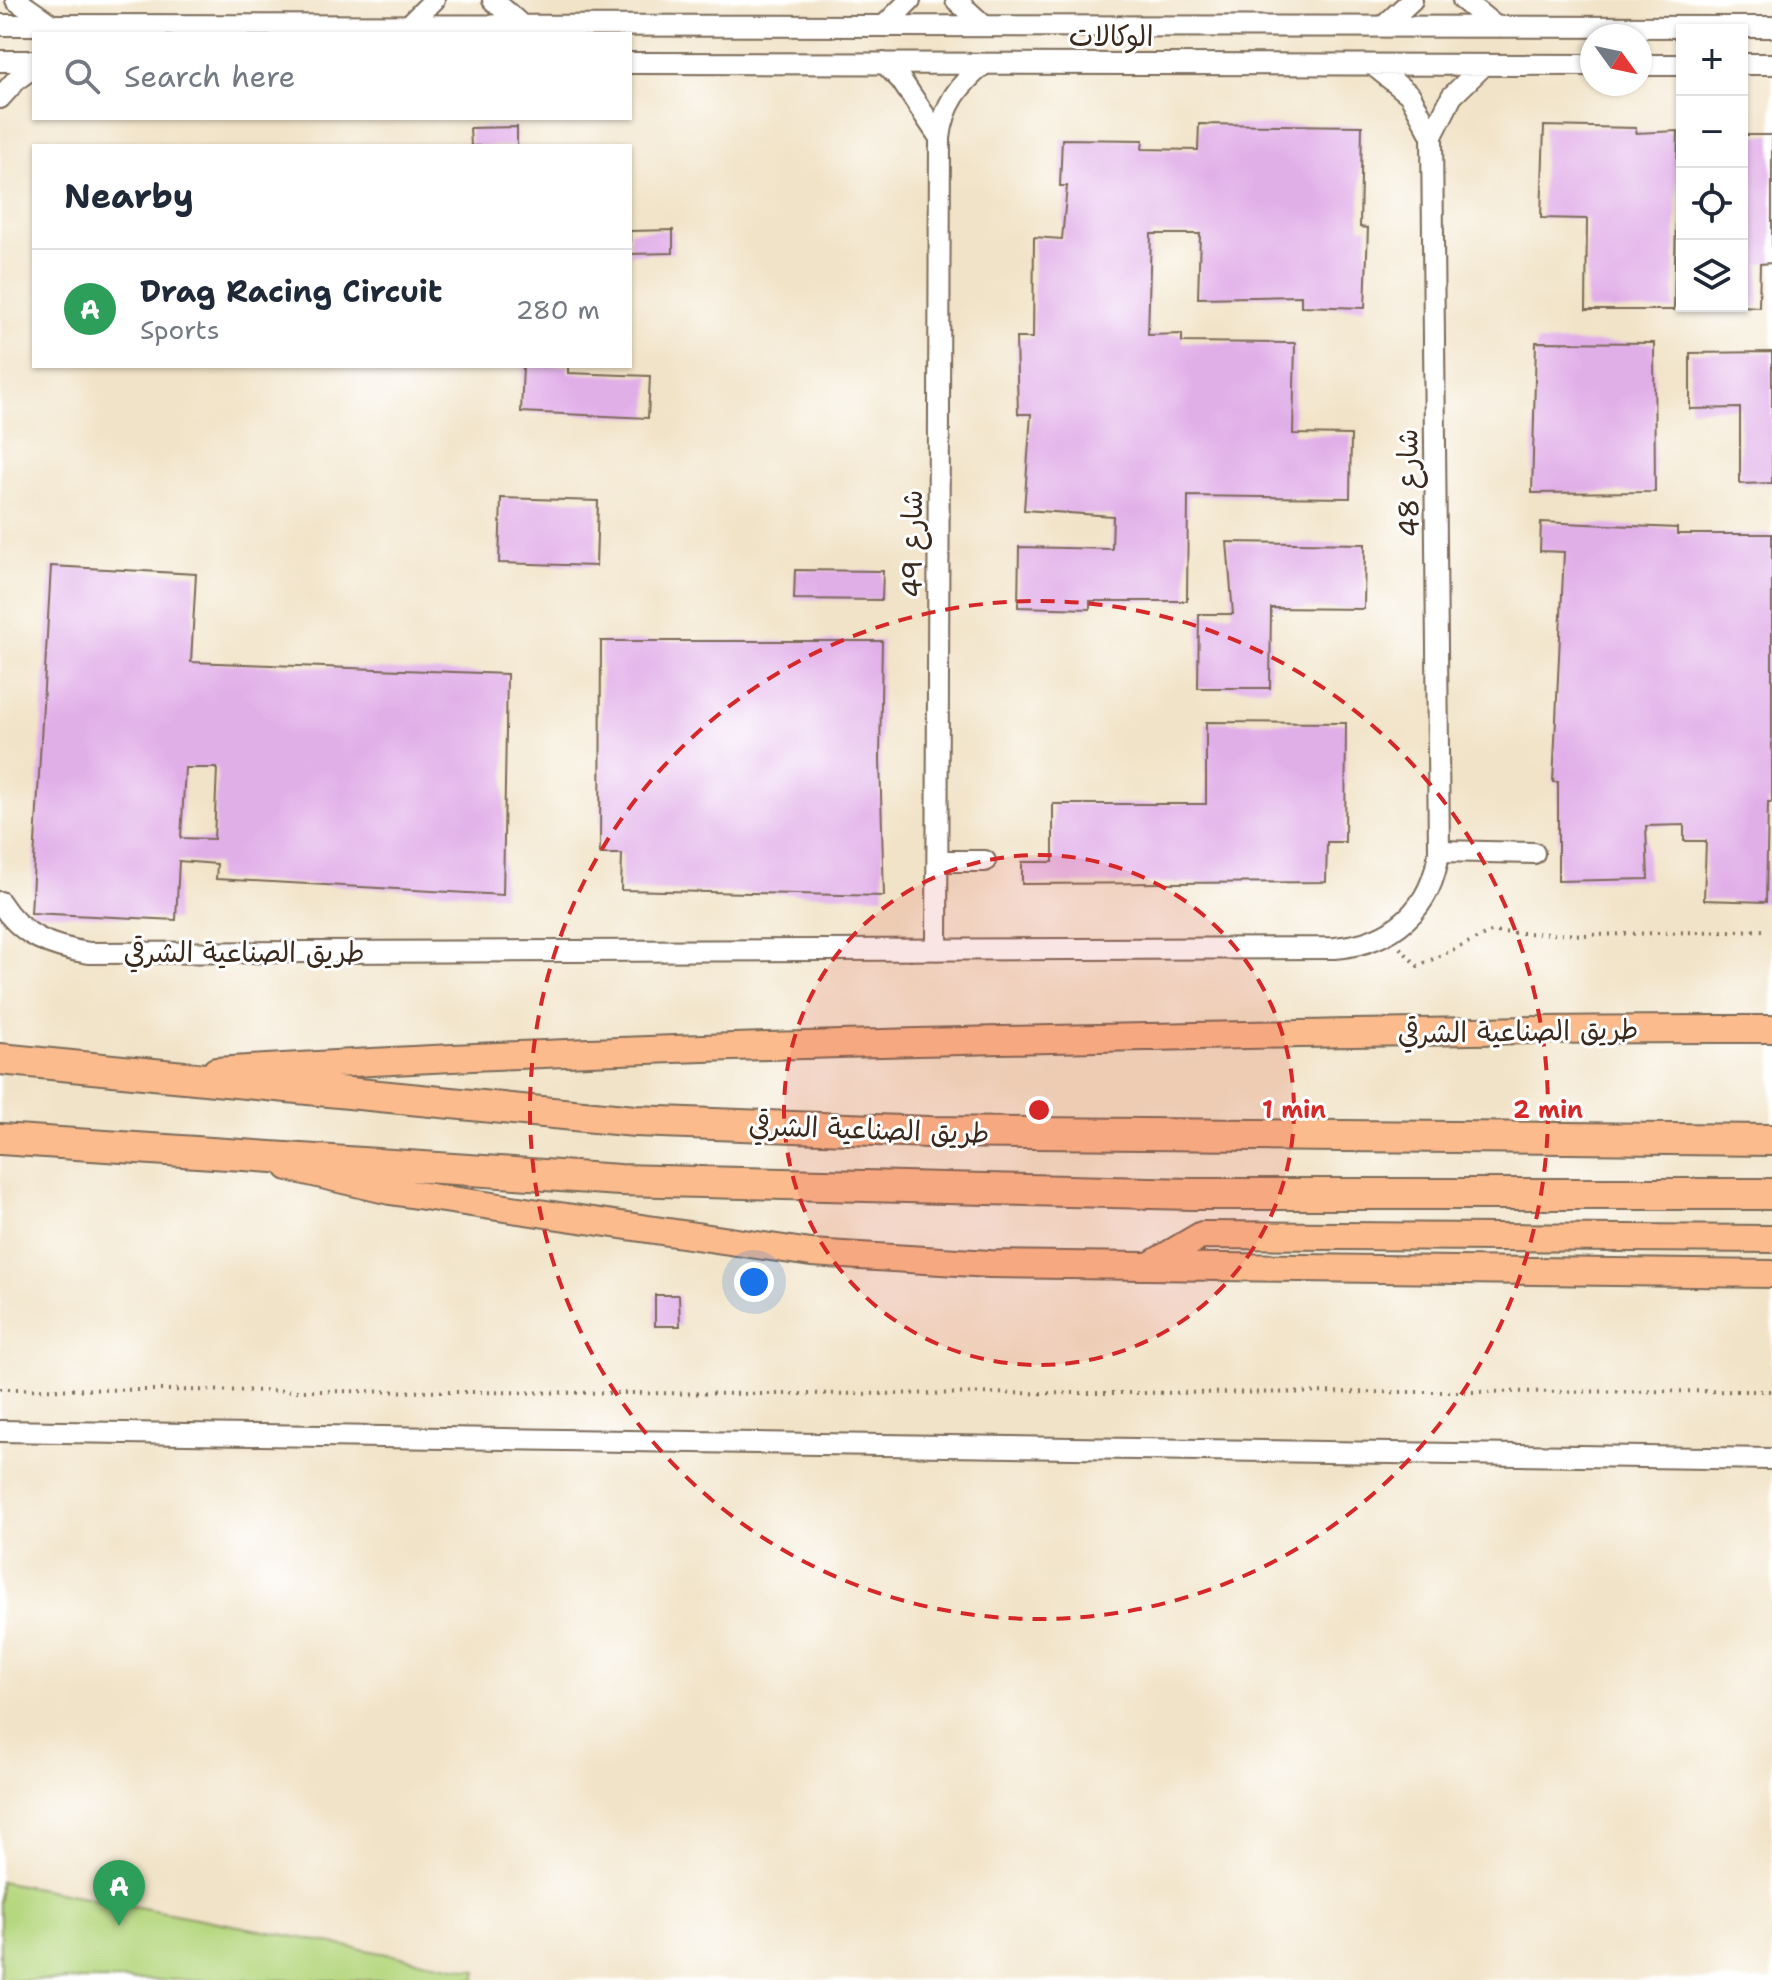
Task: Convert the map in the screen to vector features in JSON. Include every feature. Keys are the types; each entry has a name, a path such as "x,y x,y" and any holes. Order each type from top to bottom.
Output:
{"highway":[{"name":"طريق الصناعية الشرقي","path":"0,1059 635,1121 929,1132 1772,1140"},
{"name":"طريق الصناعية الشرقي","path":"0,1139 620,1180 1192,1194 1772,1194"}],"main road":[{"name":"طريق الصناعية الشرقي","path":"161,1074 352,1062 882,1042 1760,1029 1772,1020"},
{"name":"طريق الصناعية الشرقي","path":"238,1155 390,1191 811,1253 990,1264 1772,1274"},
{"path":"1149,1266 1202,1235 1772,1239"}],"street":[{"path":"16,0 53,25"},
{"path":"409,25 434,0"},
{"path":"493,0 521,25"},
{"path":"886,24 910,0"},
{"path":"956,0 981,23"},
{"path":"1385,25 1412,0"},
{"path":"1463,0 1495,26"},
{"name":"الوكالات","path":"0,25 981,23 1772,27"},
{"path":"0,61 32,61"},
{"name":"الوكالات","path":"632,63 1580,65"},
{"path":"884,63 901,80 940,138"},
{"name":"شارع 49","path":"937,950 940,138 942,117 951,98 984,64"},
{"path":"1748,64 1772,64"},
{"name":"شارع 48","path":"1373,65 1410,95 1432,136"},
{"name":"شارع 48","path":"1440,830 1432,136 1452,96 1484,65"},
{"path":"1652,65 1676,65"},
{"path":"0,98 17,79 32,68"},
{"name":"طريق الصناعية الشرقي","path":"0,902 9,916 31,936 59,948 89,953 1335,948 1357,946 1388,934 1415,913 1437,874 1440,830"},
{"path":"1439,851 1534,853"},
{"path":"939,861 985,861"},
{"path":"0,1431 1772,1459"}],"path":[{"path":"1388,934 1418,966 1491,932 1590,935 1766,930"},
{"path":"0,1389 760,1394 1772,1391"}],"green space":[{"path":"0,1881 477,1971 475,1980 0,1980"}],"building":[{"path":"1199,124 1362,126 1360,227 1368,228 1365,308 1301,306 1301,296 1198,298 1200,234 1151,234 1148,335 1182,334 1182,342 1295,343 1293,434 1351,435 1350,498 1188,496 1187,601 1090,601 1090,609 1018,607 1019,547 1112,549 1113,516 1024,510 1031,414 1018,414 1016,338 1033,338 1034,237 1062,239 1067,186 1060,186 1062,139 1143,140 1142,149 1198,150"},
{"path":"1544,126 1636,128 1636,133 1676,131 1674,310 1586,310 1587,219 1541,218"},
{"path":"517,127 517,144 471,144 470,128"},
{"path":"1748,135 1772,135 1772,263 1760,264 1759,307 1748,306"},
{"path":"673,230 673,253 632,254 632,231"},
{"path":"1536,342 1654,343 1655,492 1532,493"},
{"path":"1772,352 1772,483 1740,484 1740,408 1690,409 1690,353"},
{"path":"523,368 568,368 568,373 650,376 648,418 521,412"},
{"path":"501,498 598,501 596,566 499,563"},
{"path":"1541,522 1677,528 1677,534 1772,534 1772,802 1768,802 1766,902 1704,900 1706,841 1684,841 1684,825 1646,826 1648,879 1558,881 1558,782 1553,782 1564,552 1540,551"},
{"path":"1227,542 1365,544 1364,609 1271,608 1270,688 1198,688 1199,614 1233,614"},
{"path":"51,566 196,574 191,662 507,674 503,895 216,879 217,864 179,861 176,920 31,913","holes":["185,768 217,768 214,839 181,838"]},
{"path":"795,570 883,571 882,600 794,599"},
{"path":"601,641 882,641 880,760 884,896 621,890 622,854 600,854"},
{"path":"1206,722 1346,723 1345,842 1327,842 1326,882 1022,884 1022,862 1053,862 1053,804 1206,804"},
{"path":"655,1295 679,1295 680,1326 655,1326"}],"place":[{"name":"Drag Racing Circuit","path":"119,1926"}]}
